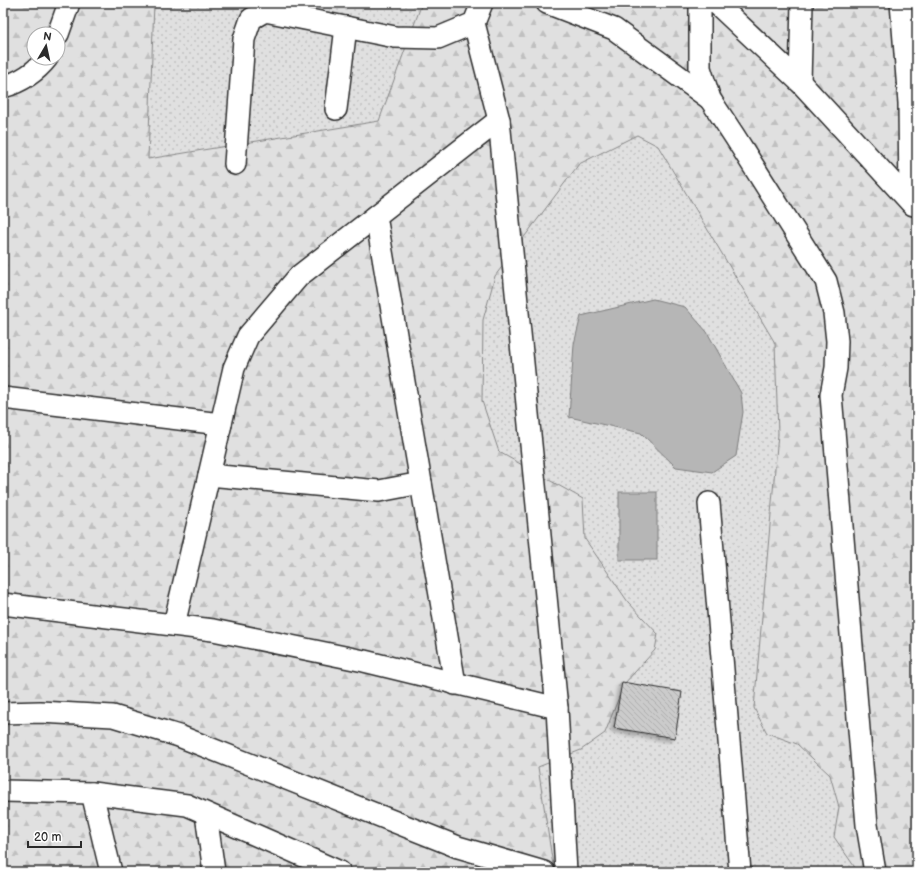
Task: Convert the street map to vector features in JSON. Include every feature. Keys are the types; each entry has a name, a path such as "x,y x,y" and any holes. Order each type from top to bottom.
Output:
{"lane":[{"path":"61,26 68,3"},
{"path":"482,3 474,23 500,120 557,708 566,872"},
{"path":"546,3 614,28 710,99"},
{"path":"700,3 700,68 710,99 826,281 834,313 837,341 836,368 831,395 867,825 875,872"},
{"path":"716,3 800,82 914,206"},
{"path":"800,82 802,3"},
{"path":"901,3 909,103 914,206"},
{"path":"235,164 244,38 251,19 265,11 395,37 438,38 474,23"},
{"path":"336,109 346,27"},
{"path":"3,87 14,84 41,66"},
{"path":"174,625 234,368 248,336 299,276 500,120"},
{"path":"376,216 455,684"},
{"path":"3,398 221,424"},
{"path":"209,475 379,491 422,484"},
{"path":"709,503 740,872"},
{"path":"3,604 212,630 364,661 557,708"},
{"path":"3,713 40,712 113,716 179,736 458,847 532,871"},
{"path":"3,791 92,793 187,805 340,872"},
{"path":"92,793 110,872"},
{"path":"206,814 214,872"}],"green space":[{"path":"3,3 917,3 917,872 3,872"},
{"path":"3,3 154,3 148,159 379,121 422,3 917,3 917,872 855,872 854,866 834,837 839,807 830,775 797,744 767,733 754,708 778,434 775,343 658,146 637,135 579,164 495,276 483,320 482,401 499,452 583,499 585,539 628,602 658,634 655,650 624,684 605,733 581,750 538,767 554,872 3,872"}],"shaded area":[{"path":"653,299 685,307 707,332 741,393 743,412 736,456 712,472 676,467 641,433 569,417 574,344 581,316"},
{"path":"619,492 657,492 657,560 619,560"}],"building":[{"path":"622,682 682,692 675,738 614,728"}]}
